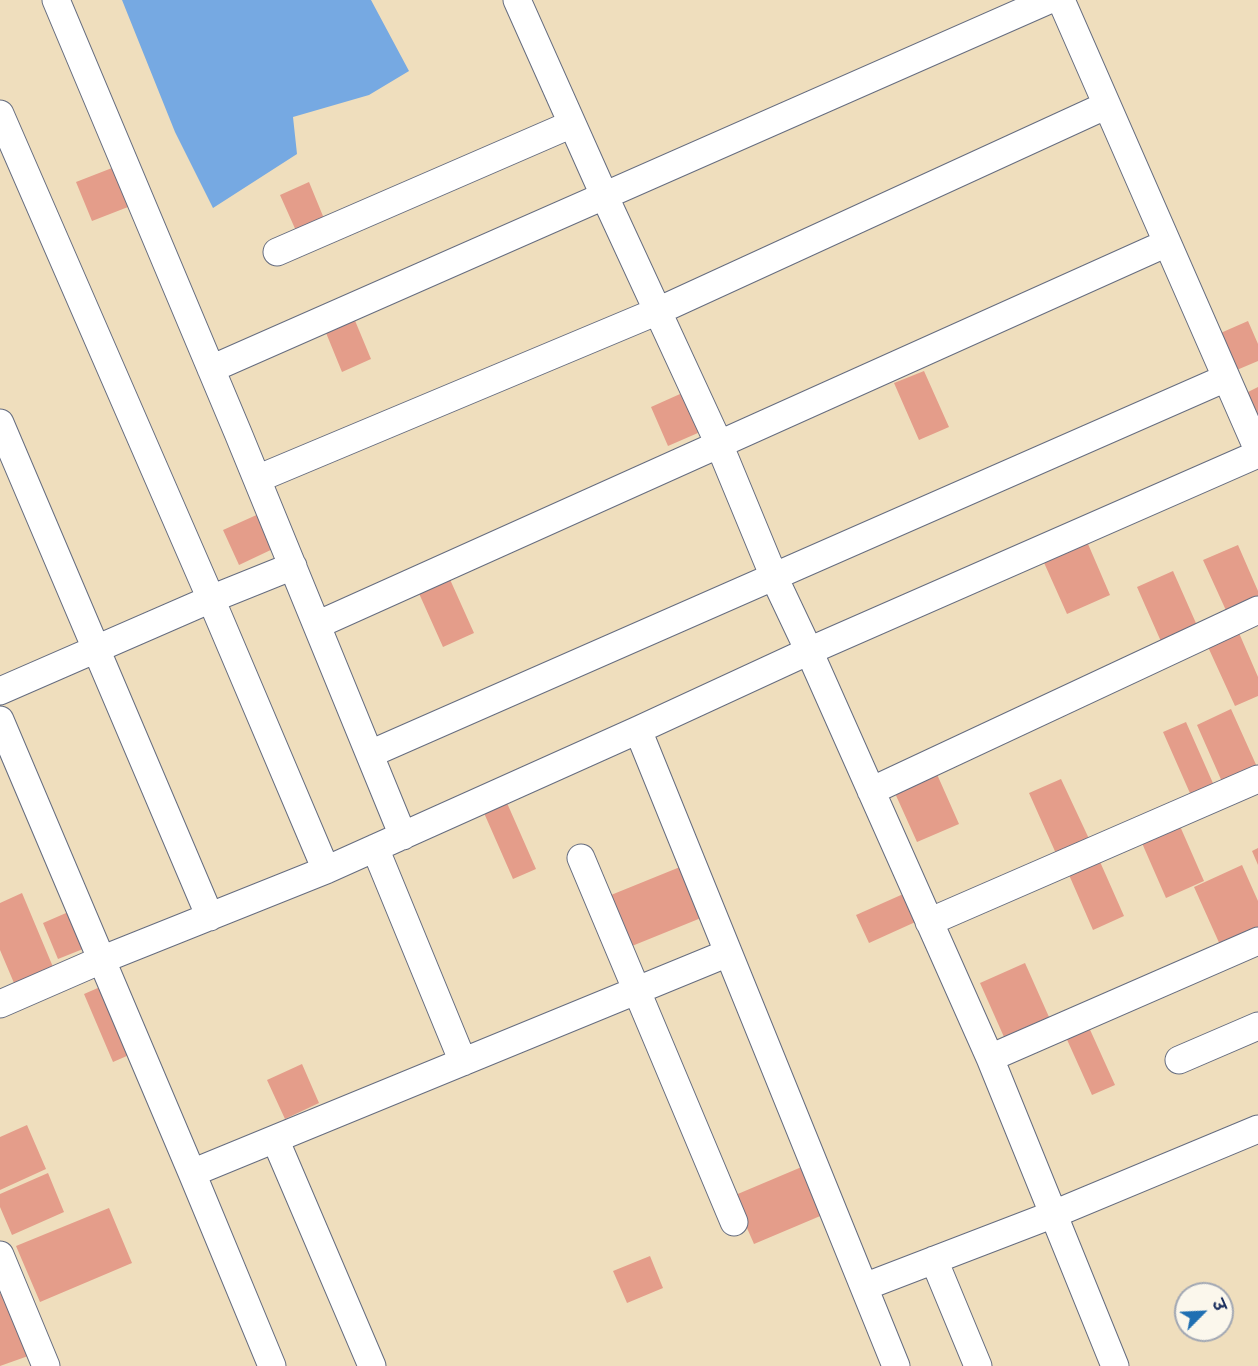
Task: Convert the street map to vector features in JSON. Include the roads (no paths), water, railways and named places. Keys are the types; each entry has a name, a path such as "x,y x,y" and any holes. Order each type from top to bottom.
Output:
{"street":[{"path":"56,0 257,479 403,836"},
{"path":"517,0 719,444 774,577 990,1058 1115,1366"},
{"path":"211,369 1049,0"},
{"path":"0,1004 101,960 326,870 809,651 1258,452 1061,0"},
{"path":"257,479 658,311 1107,105"},
{"path":"0,114 326,870"},
{"path":"277,252 572,124"},
{"path":"317,625 1167,243"},
{"path":"370,754 1226,378"},
{"path":"0,423 210,917"},
{"path":"0,691 211,599 293,566"},
{"path":"871,791 1258,610"},
{"path":"0,720 272,1366"},
{"path":"638,730 896,1366"},
{"path":"928,922 1258,779"},
{"path":"375,848 463,1062"},
{"path":"581,858 734,1222"},
{"path":"990,1058 1258,941"},
{"path":"192,1173 728,953"},
{"path":"1179,1060 1258,1026"},
{"path":"864,1287 1054,1214 1258,1130"},
{"path":"275,1139 372,1366"},
{"path":"0,1256 46,1366"},
{"path":"934,1260 978,1366"}],"water":[{"path":"122,0 371,0 409,71 369,95 293,117 297,154 213,208 175,132"}]}
